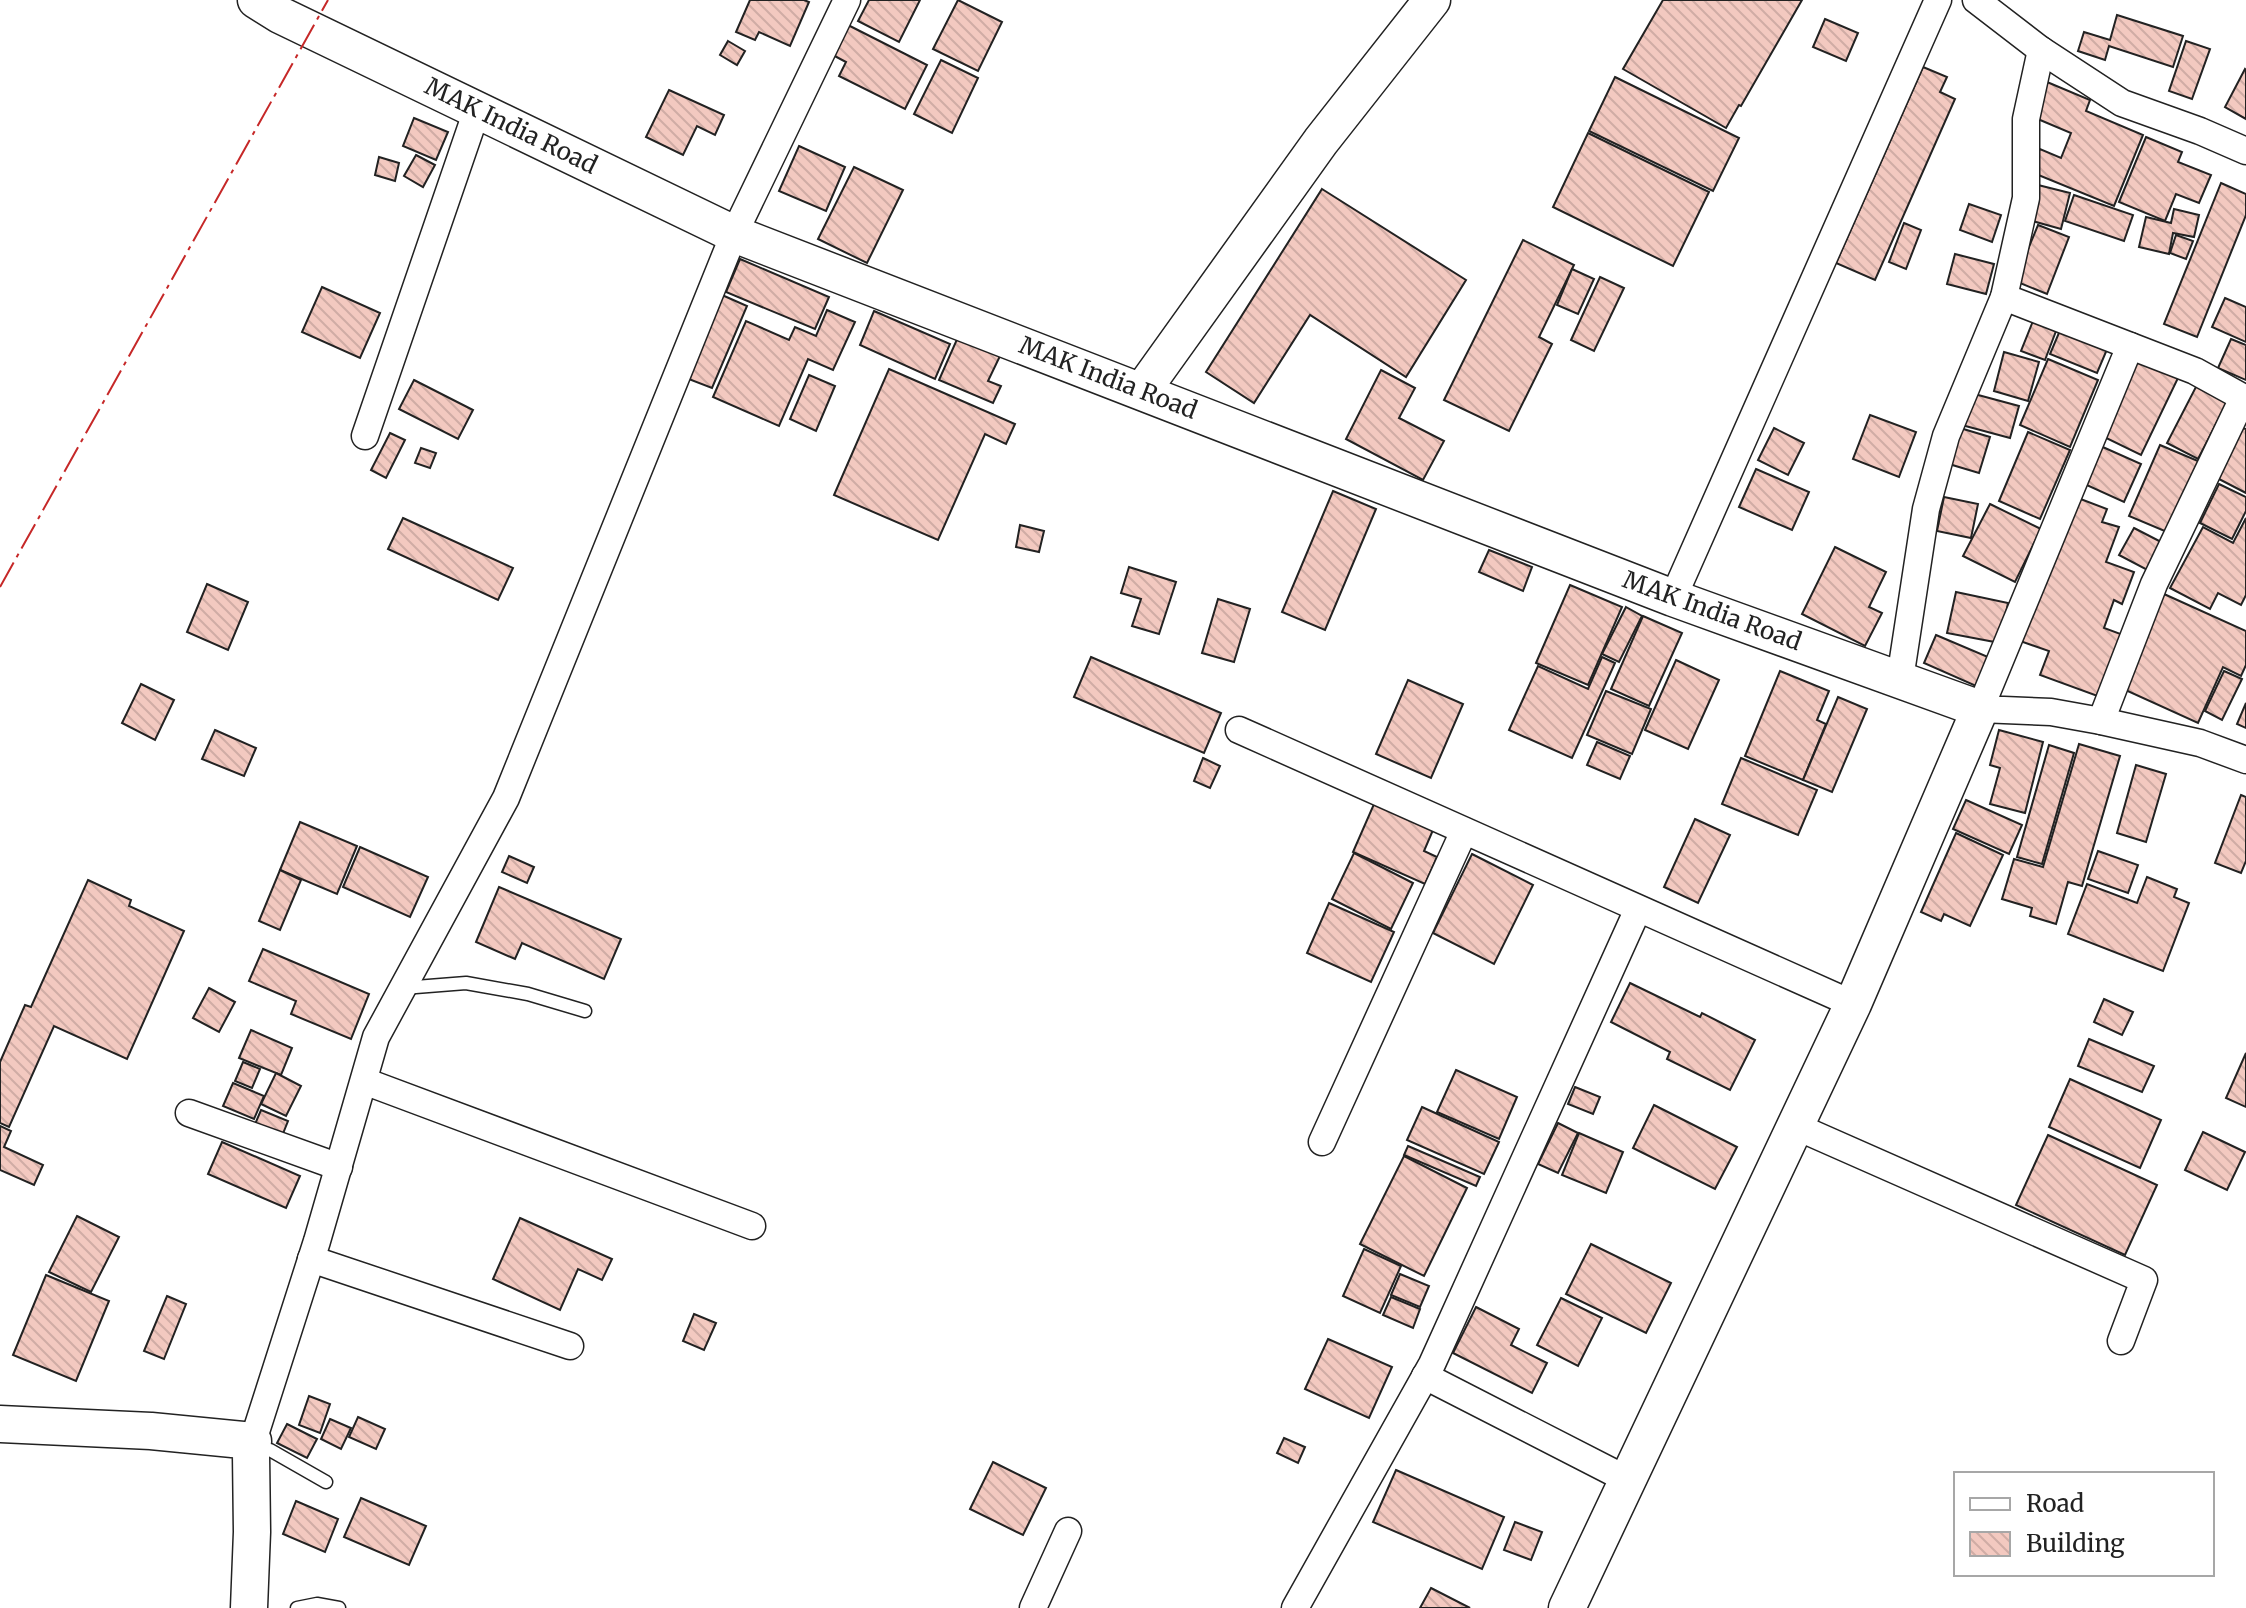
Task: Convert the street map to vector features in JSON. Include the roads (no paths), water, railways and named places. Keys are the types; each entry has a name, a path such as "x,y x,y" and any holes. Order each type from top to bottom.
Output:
{"street":[{"path":"249,1608 252,1447 376,1037 506,798 734,234 847,0"},
{"path":"1142,391 1321,141 1432,0"},
{"path":"1673,598 1938,0"},
{"path":"1976,0 2041,50 2122,103 2246,151"},
{"name":"MAK India Road","path":"274,5 477,110 734,234 1673,598 1980,709"},
{"path":"1900,679 1926,509 1946,436 2004,297 2026,198 2026,119 2041,50"},
{"path":"365,436 477,110"},
{"path":"2004,297 2195,371 2245,399 2154,584 2101,721"},
{"path":"1567,1608 1853,1004 1980,709 2130,346"},
{"path":"1980,709 2051,712 2101,721 2200,743 2246,760"},
{"path":"1239,730 1853,1004"},
{"path":"1322,1142 1464,831"},
{"path":"1295,1608 1425,1376 1638,909"},
{"path":"364,1081 752,1226"},
{"path":"189,1113 339,1167"},
{"path":"1795,1126 2144,1280 2121,1341"},
{"path":"311,1259 570,1346"},
{"path":"1425,1376 1628,1480"},
{"path":"0,1424 151,1431 252,1447"},
{"path":"1033,1608 1068,1531"}],"lane":[{"path":"403,988 466,983 528,994 585,1011"},
{"path":"252,1447 270,1450 326,1482"},
{"path":"297,1608 317,1604 339,1608"}]}
